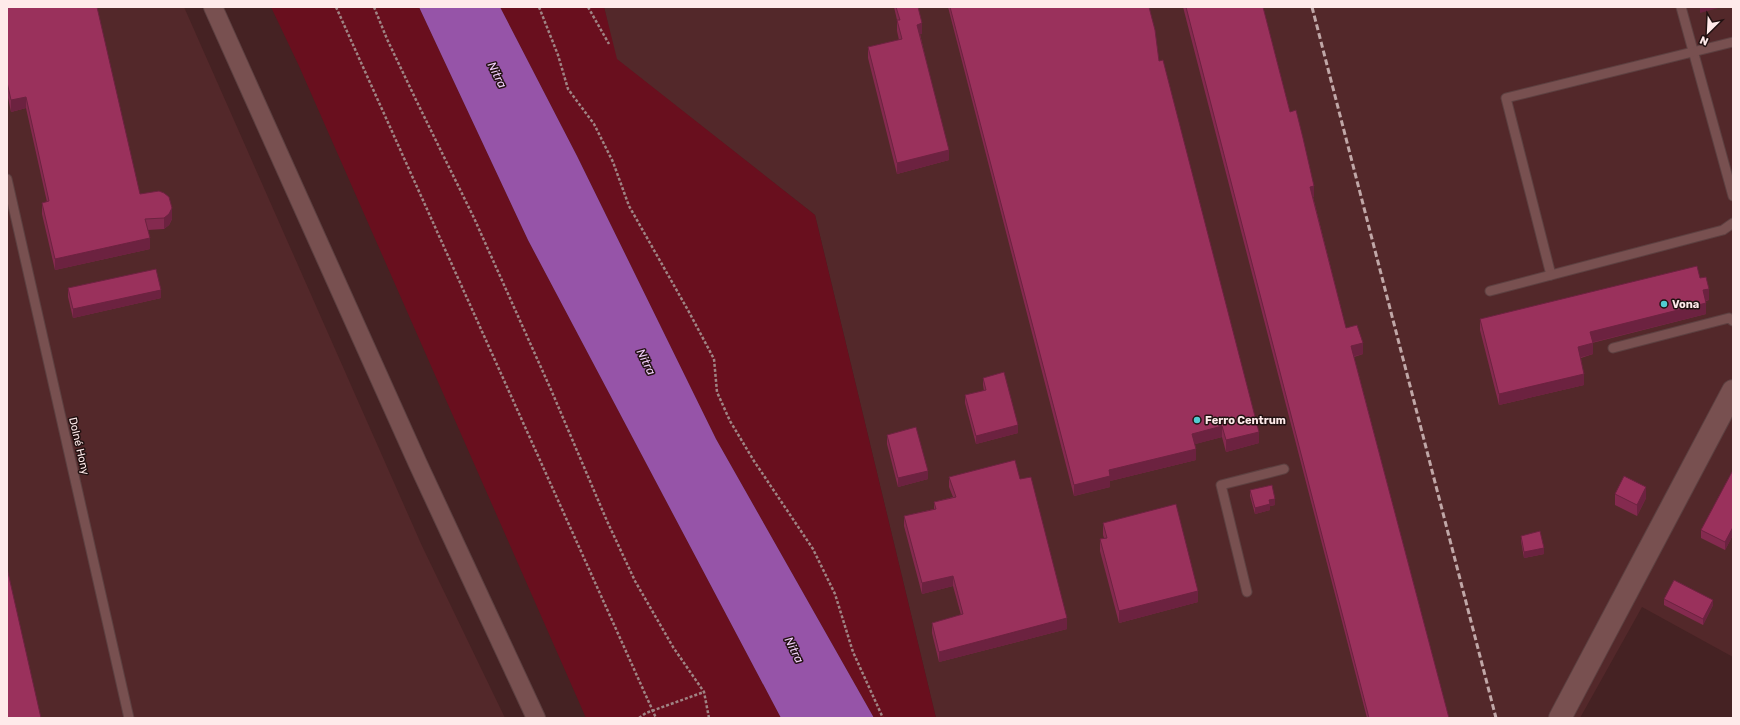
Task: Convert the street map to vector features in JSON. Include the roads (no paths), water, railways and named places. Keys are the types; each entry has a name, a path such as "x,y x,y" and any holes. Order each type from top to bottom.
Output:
{"street":[{"path":"213,7 415,457 536,718"},
{"path":"1560,718 1733,392"}],"lane":[{"path":"1680,7 1733,196"},
{"path":"1551,275 1506,98 1733,42"},
{"name":"Dolné Hony","path":"7,179 130,718"},
{"path":"1490,291 1723,230 1733,223"},
{"path":"1613,348 1729,318 1733,321"},
{"path":"1247,592 1221,486 1284,469"}],"water":[{"name":"Nitra","path":"419,7 500,7 577,156 716,439 874,718 781,718 528,240"}],"railway":[{"path":"1312,7 1496,718"}],"place":[{"name":"Vona","path":"1664,304"},
{"name":"Ferro Centrum","path":"1197,420"}]}
